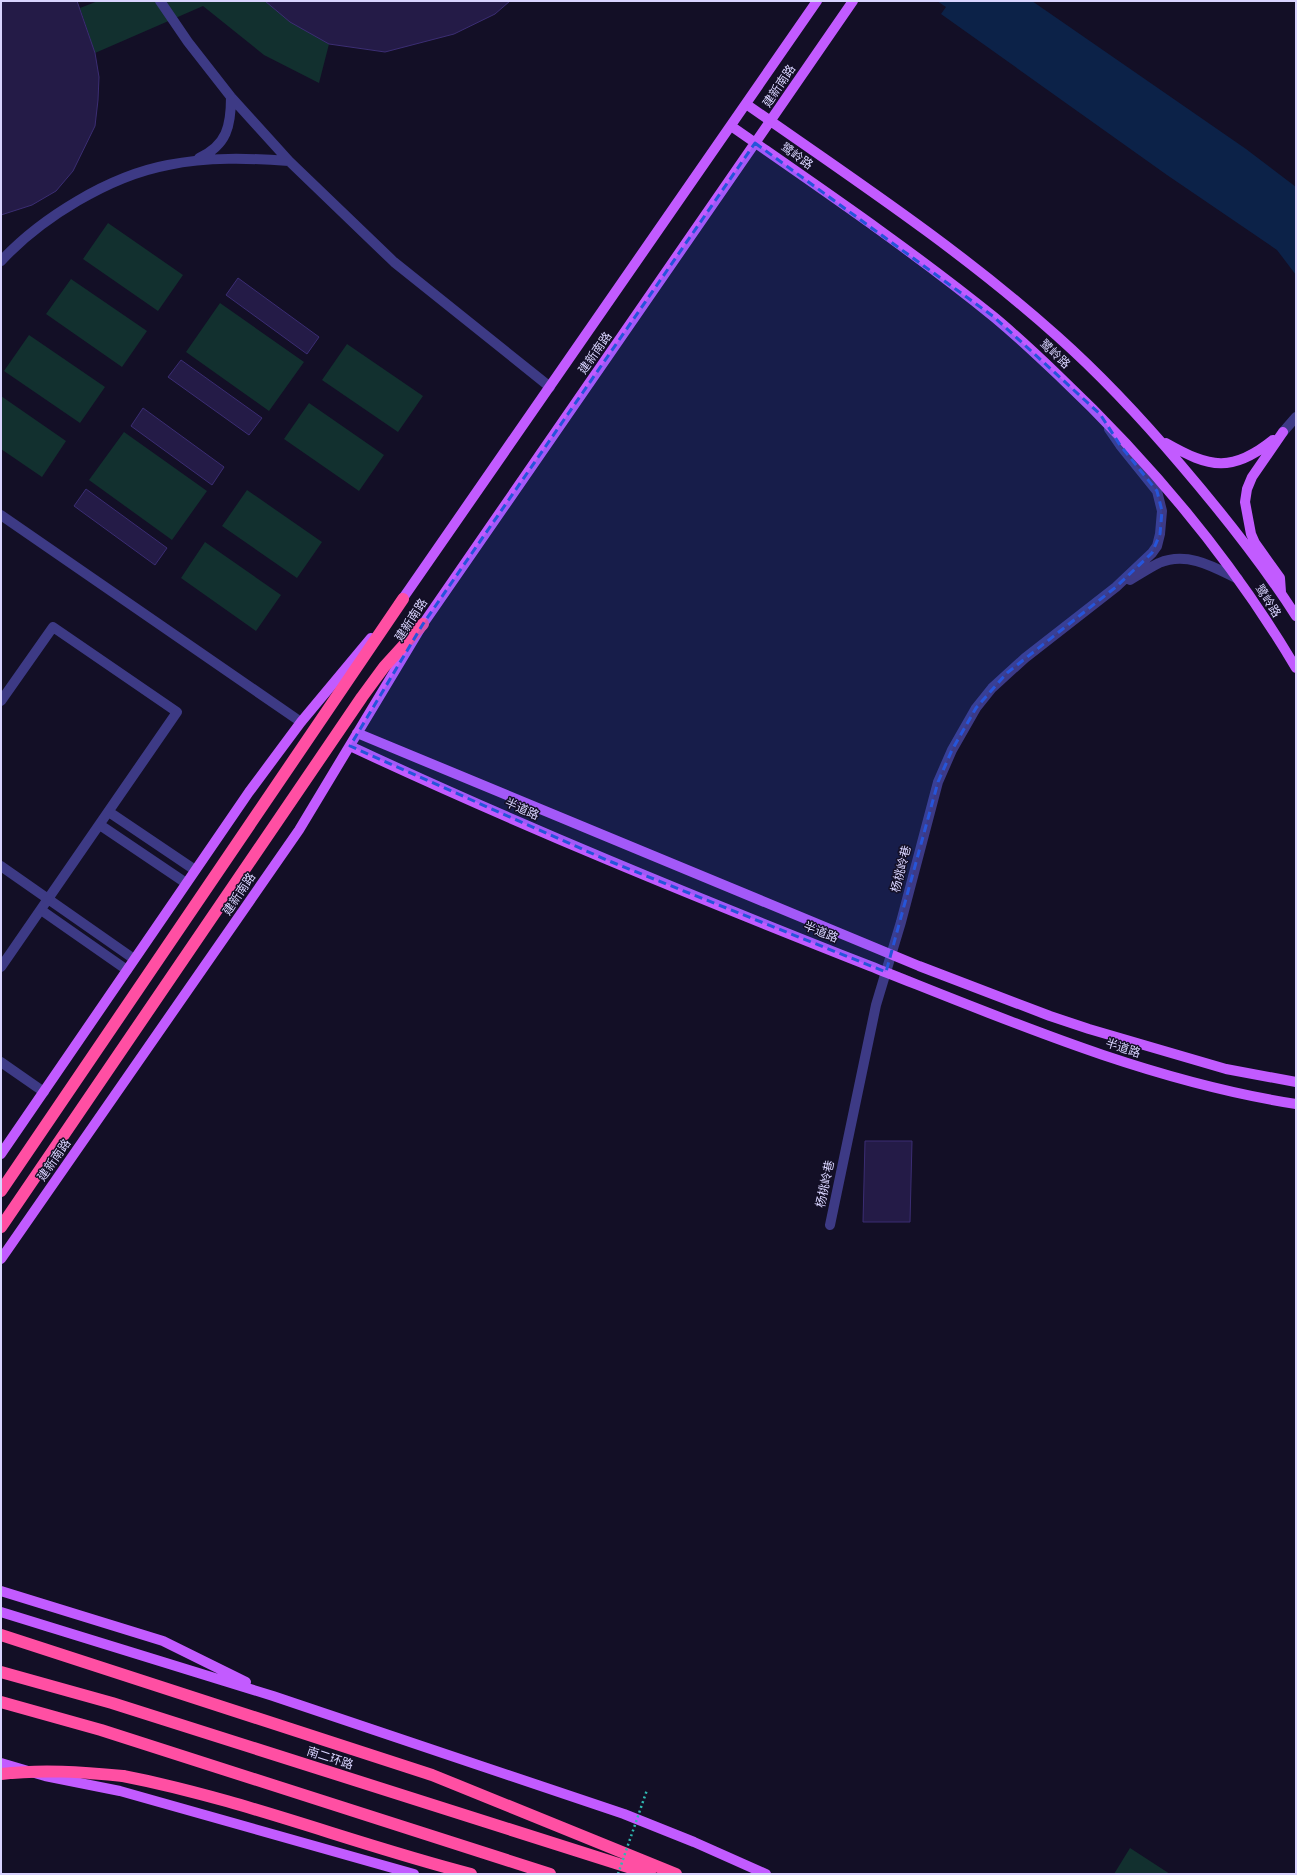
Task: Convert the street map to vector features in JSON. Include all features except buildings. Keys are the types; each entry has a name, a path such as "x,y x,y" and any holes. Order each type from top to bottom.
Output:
{"highway":[{"path":"1,1191 403,599"},
{"path":"1,1227 362,697 384,667 423,624"},
{"path":"1,1635 224,1706 432,1775 676,1874"},
{"name":"南二环路","path":"1,1672 112,1703 650,1874"},
{"path":"1,1702 101,1730 550,1874"},
{"path":"1,1774 31,1770 69,1770 123,1776 172,1785 203,1793 337,1836 471,1874"}],"main road":[{"name":"建新南路","path":"1,1154 257,780 301,722 403,599 817,1"},
{"name":"建新南路","path":"1,1259 299,830 423,624 852,1"},
{"name":"鹭岭路","path":"746,104 901,213 1009,295 1057,336 1098,374 1160,440 1232,525 1296,616"},
{"name":"鹭岭路","path":"731,126 836,199 994,317 1100,414 1161,481 1195,522 1238,579 1296,668"},
{"path":"1160,440 1202,460 1226,464 1239,461 1253,455 1283,432"},
{"path":"1281,593 1280,578 1250,534 1245,502 1247,489 1252,477 1283,432"},
{"name":"半道路","path":"357,733 623,844 1011,1002 1089,1029 1226,1070 1296,1082"},
{"name":"半道路","path":"350,746 608,861 1064,1041 1135,1066 1217,1088 1296,1104"},
{"path":"1,1264 14,1240"},
{"path":"1,1590 162,1641 273,1696"},
{"path":"1,1612 273,1696 624,1814 694,1842 766,1874"},
{"path":"1,1763 45,1776 120,1791 414,1874"}],"street":[{"path":"160,1 188,42 231,97 289,161 394,262 550,387"},
{"path":"194,160 210,153 216,148 226,134 230,124 231,97"},
{"path":"1,261 40,227 92,194 120,180 166,165 194,160 259,159 289,161"},
{"path":"1100,414 1120,445 1157,491 1162,511 1160,534 1157,546 1152,553 1116,588"},
{"path":"1283,432 1296,417"},
{"path":"1,515 301,722"},
{"path":"1116,588 1161,562 1182,558 1198,561 1238,579"},
{"name":"杨桃岭巷","path":"830,1225 876,1005 901,922 938,782 952,750 964,728 992,688 1007,673 1116,588"},
{"path":"1,701 53,627 177,712 1,967"},
{"path":"109,812 195,870"},
{"path":"100,825 186,883"},
{"path":"1,866 134,959"},
{"path":"41,910 127,970"},
{"path":"1,1062 44,1092"}],"path":[{"path":"618,1874 647,1790"}],"highlighted area":[{"path":"755,143 994,317 1100,414 1120,445 1157,491 1162,511 1160,534 1152,553 1116,587 1007,673 976,708 952,750 938,782 886,972 609,861 350,746 423,624"}],"green space":[{"path":"98,1 265,1 329,44 319,83 264,55 203,6 95,53 80,8"},
{"path":"108,223 183,275 158,311 83,259"},
{"path":"71,279 147,331 122,367 46,314"},
{"path":"220,303 304,362 269,411 186,352"},
{"path":"29,335 105,387 80,423 4,371"},
{"path":"347,344 423,396 398,432 322,380"},
{"path":"1,396 66,441 42,477 1,449"},
{"path":"309,403 384,455 359,491 284,439"},
{"path":"124,432 207,491 172,540 89,480"},
{"path":"247,490 322,542 297,578 222,526"},
{"path":"205,542 281,595 256,631 181,578"},
{"path":"1130,1848 1170,1874 1114,1874"}],"water":[{"path":"937,1 1032,1 1246,149 1296,187 1296,275 1277,250 1167,175 941,14 946,7"}]}
